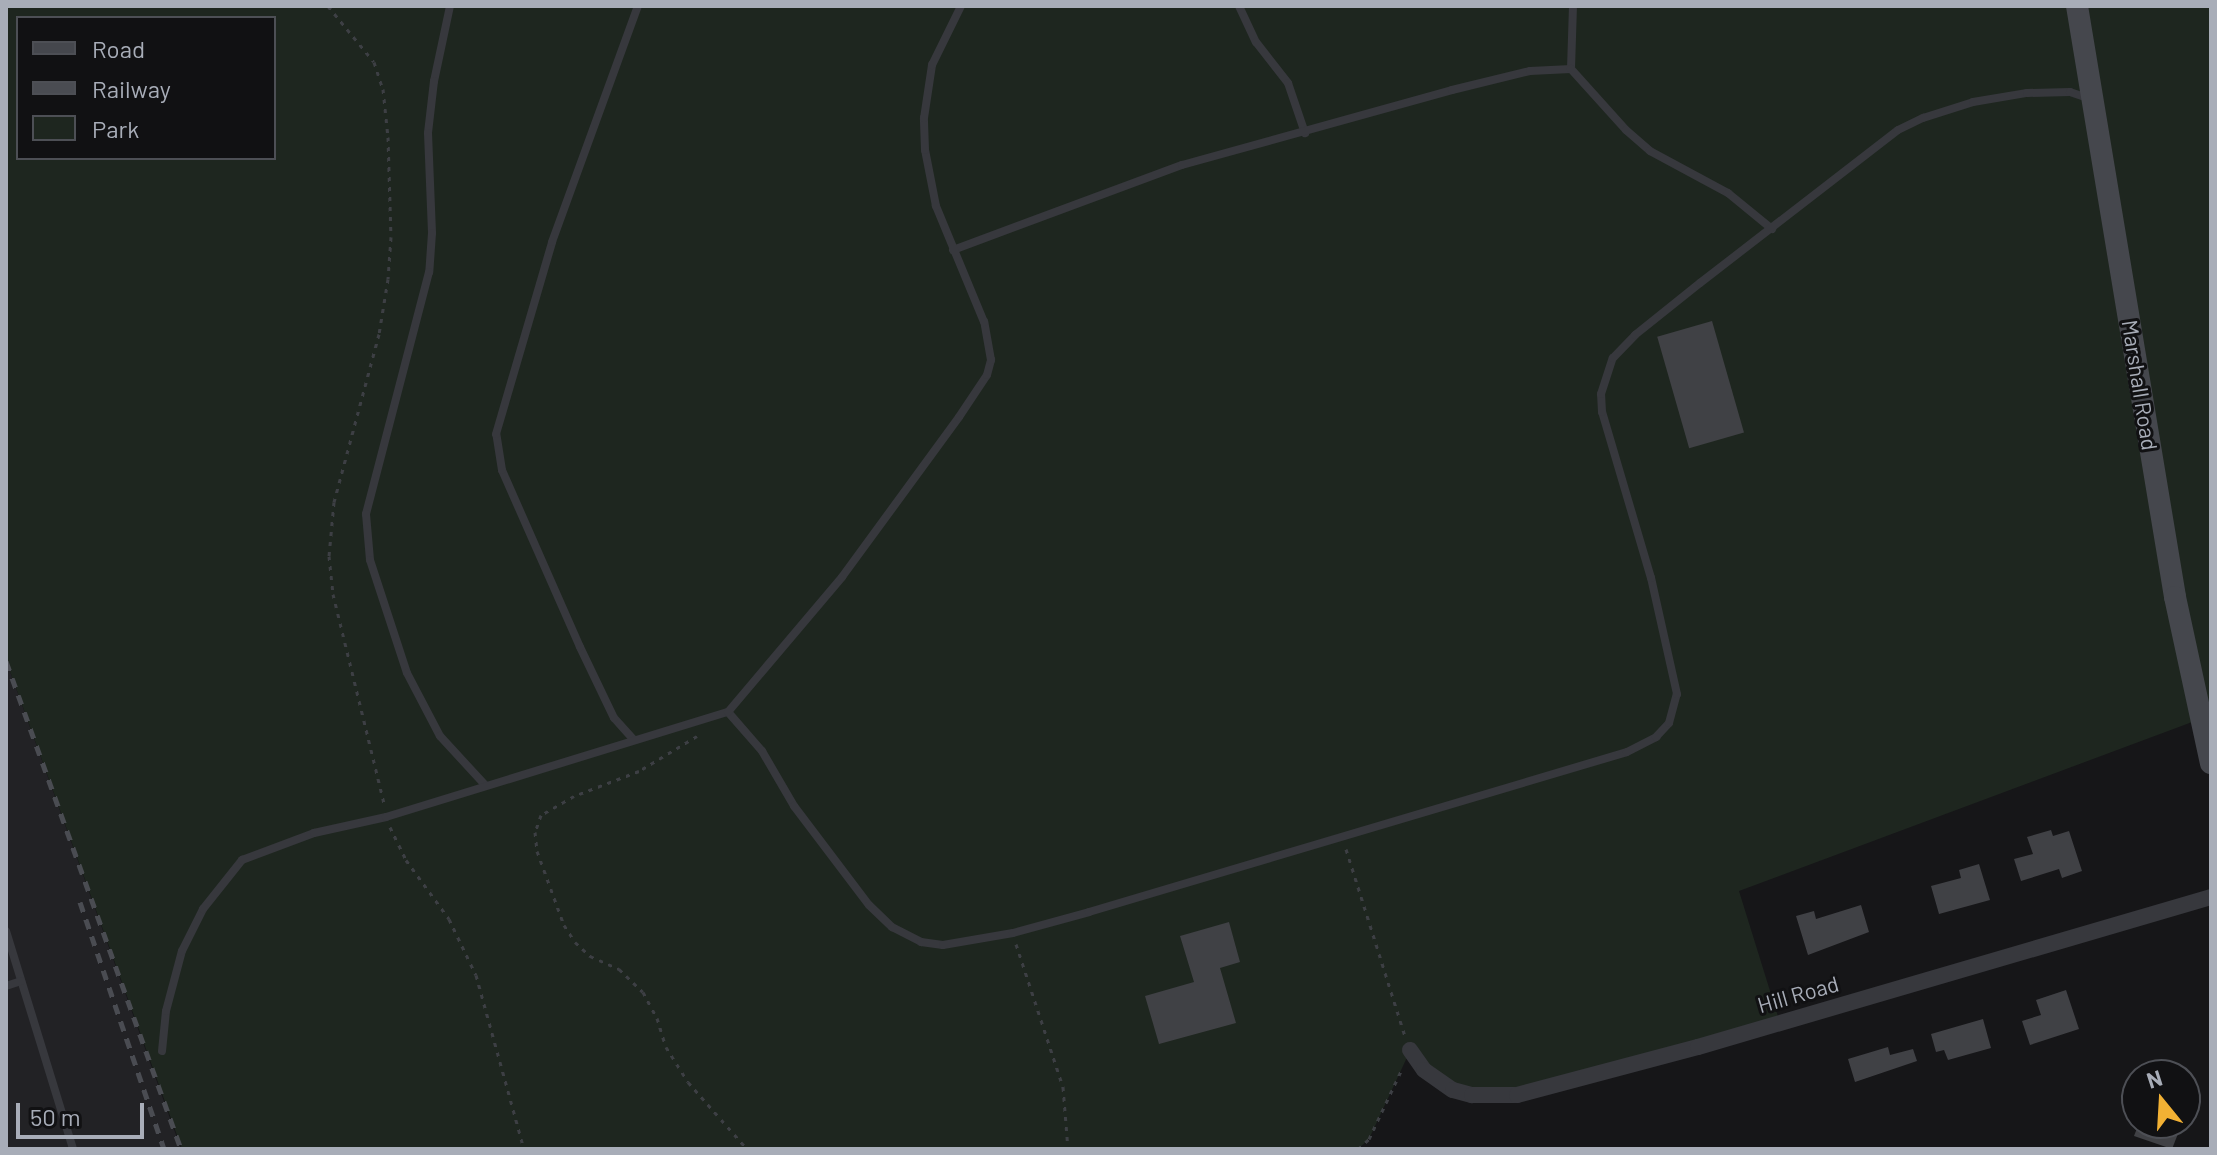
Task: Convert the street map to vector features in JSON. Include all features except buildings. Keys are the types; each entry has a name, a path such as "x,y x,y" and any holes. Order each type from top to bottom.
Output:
{"main road":[{"name":"Marshall Road","path":"2077,6 2175,597 2211,763"}],"street":[{"name":"Hill Road","path":"1410,1050 1424,1070 1453,1090 1494,1097 1517,1095 1698,1047 2211,897"}],"lane":[{"path":"450,6 434,81 428,133 432,233 429,272 370,490 367,528 381,601 421,706 440,736 485,785"},
{"path":"633,739 614,718 580,647 502,470 496,434 552,242 638,6"},
{"path":"162,1051 166,1011 182,951 203,909 233,867 253,853 386,817 728,712 842,577 987,375 991,345 929,181 924,118 932,65 961,6"},
{"path":"1239,6 1256,42 1288,83 1305,133"},
{"path":"1573,6 1571,69 1626,130 1650,151 1728,193 1772,229"},
{"path":"953,250 1135,181 1530,71 1571,69"},
{"path":"728,712 762,751 794,806 842,873 892,927 921,942 943,945 1013,933 1627,752 1656,737 1669,723 1677,694 1651,578 1602,412 1601,394 1613,358 1635,335 1873,147 1923,118 1973,102 2044,91 2070,92 2091,99"},
{"path":"6,931 73,1149"},
{"path":"6,986 21,981"}],"path":[{"path":"328,6 374,62 383,89 388,137 391,237 379,334 334,502 329,556 333,594 386,817 406,860 449,919 476,975 524,1149"},
{"path":"704,731 639,771 560,803 541,815 535,832 544,874 564,925 590,956 619,969 643,992 657,1018 666,1047 688,1082 747,1149"},
{"path":"1343,837 1410,1050 1369,1139 1358,1149"},
{"path":"1013,933 1063,1087 1068,1149"}],"shaded area":[{"path":"6,660 72,844 181,1149 6,1149"}],"green space":[{"path":"6,6 2211,6 2211,715 1739,891 1780,1023 1562,1085 1472,1095 1410,1051 1369,1139 1358,1149 182,1149 6,660"}],"railway":[{"path":"6,661 181,1149"},
{"path":"80,902 164,1149"}]}
